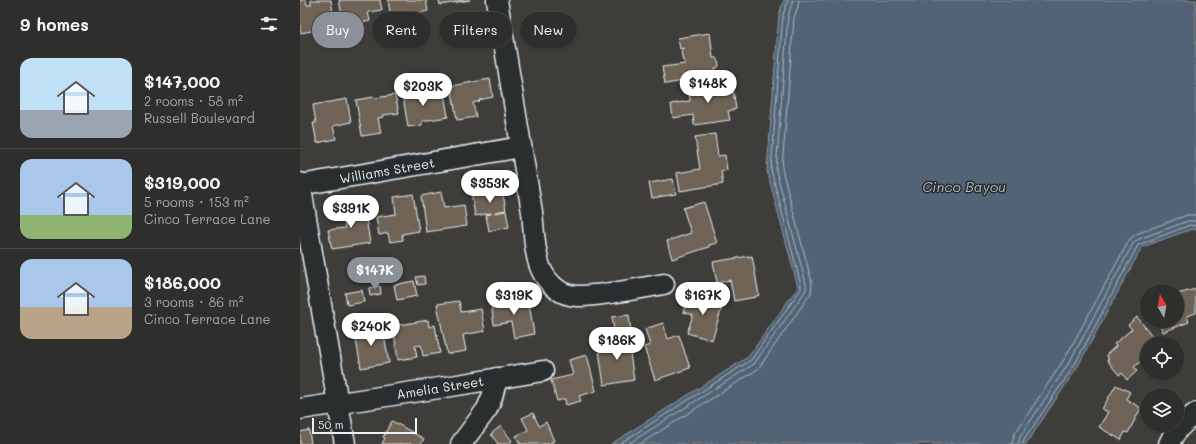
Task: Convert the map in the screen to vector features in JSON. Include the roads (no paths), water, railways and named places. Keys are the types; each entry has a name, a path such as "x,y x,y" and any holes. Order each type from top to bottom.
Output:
{"street":[{"path":"497,0 538,260 542,270 549,281 558,290 569,295 577,296 610,294 664,284"},
{"name":"Williams Street","path":"300,184 521,147"},
{"path":"300,184 345,444"},
{"name":"Amelia Street","path":"300,409 543,371"},
{"path":"461,444 487,409 497,378"},
{"path":"1169,444 1180,428 1196,412"}],"water":[{"name":"Cinco Bayou","path":"784,0 1196,0 1196,230 1192,229 1142,247 1078,366 1026,444 611,444 748,357 798,287 767,171 779,14"}]}
